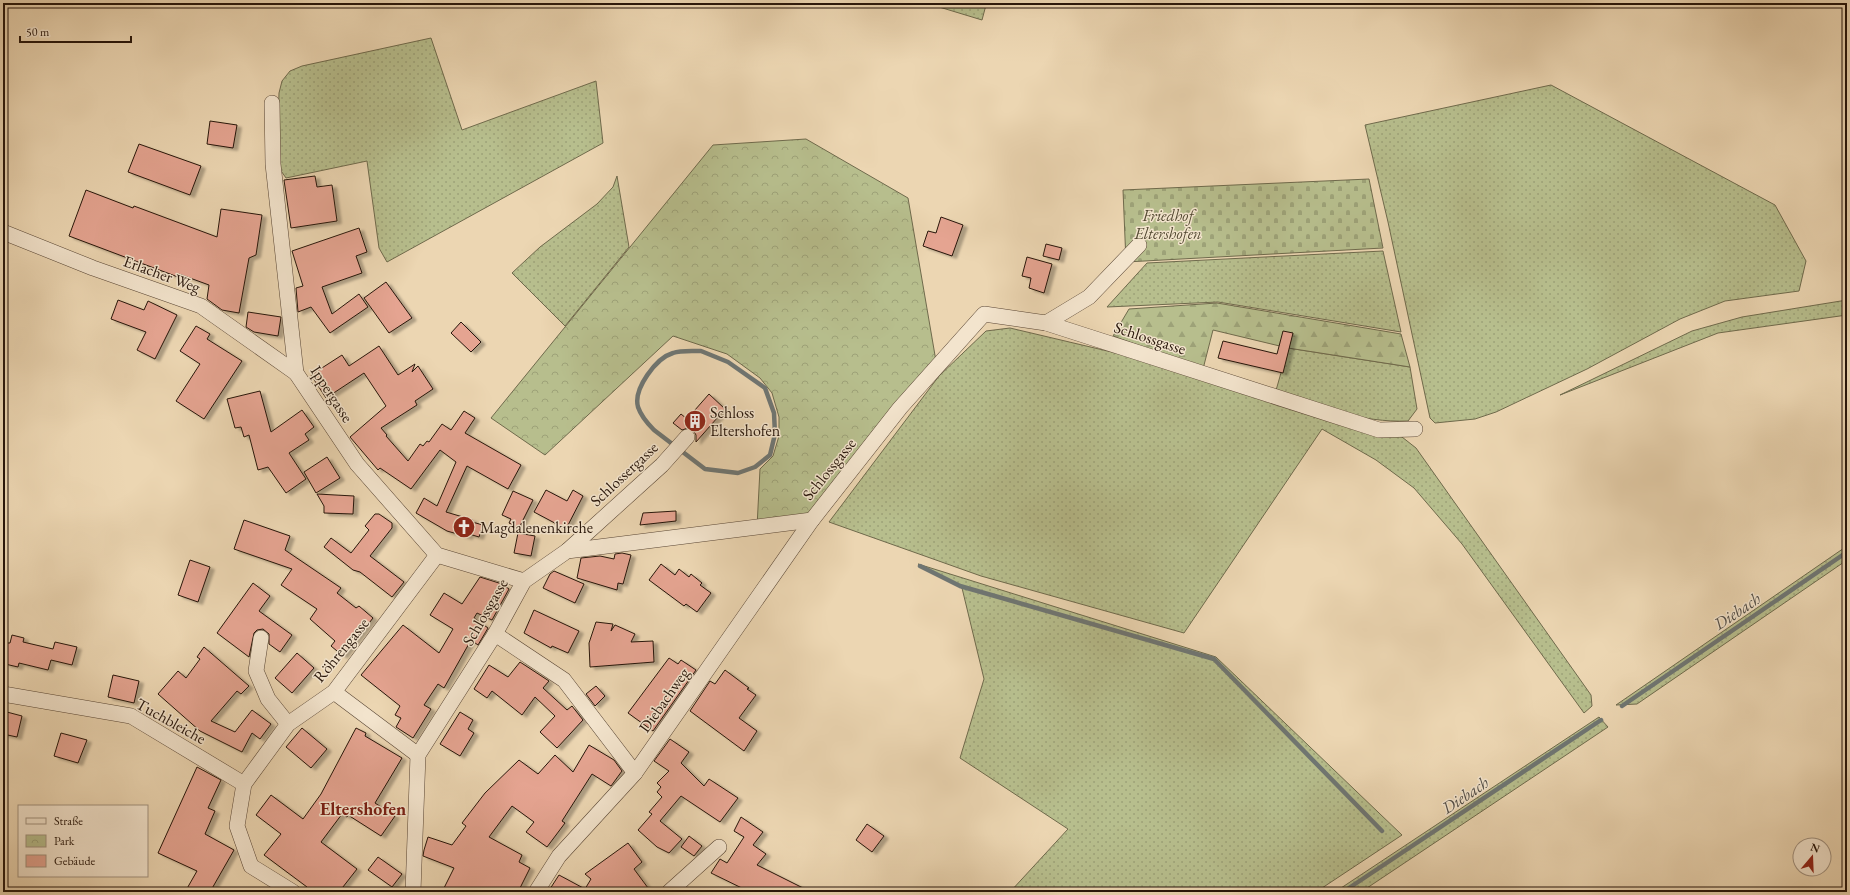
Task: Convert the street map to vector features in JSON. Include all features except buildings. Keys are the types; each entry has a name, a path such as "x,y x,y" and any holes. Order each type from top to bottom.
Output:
{"street":[{"name":"Ippergasse","path":"272,104 273,164 296,373 357,464 437,555"},
{"name":"Erlacher Weg","path":"3,232 93,268 201,306 296,373"},
{"path":"1046,323 1088,297 1139,245"},
{"name":"Schlossgasse","path":"418,755 495,634 524,582 567,551 812,520 900,408 984,314 1046,323 1379,430 1415,429"},
{"name":"Schlossergasse","path":"567,551 662,465 684,441"},
{"name":"Diebachweg","path":"536,892 559,856 635,773 812,520"},
{"path":"437,555 524,582"},
{"name":"Röhrengasse","path":"293,892 251,866 237,826 244,784 288,724 334,692 437,555"},
{"path":"495,634 564,680 635,773"},
{"path":"261,638 256,671 268,698 288,724"},
{"path":"334,692 418,755 413,892"},
{"name":"Tuchbleiche","path":"3,694 131,716 244,784"},
{"path":"669,892 719,847"}],"green space":[{"path":"926,3 980,3 986,5 982,20"},
{"path":"431,38 462,130 596,81 603,143 387,262 379,248 367,161 286,178 277,165 279,93 282,81 290,71 302,66"},
{"path":"1551,85 1775,205 1806,261 1799,291 1725,301 1680,319 1587,369 1496,412 1475,419 1435,423 1430,418 1388,222 1365,125"},
{"path":"806,139 908,198 937,367 812,520 757,527 760,469 773,456 779,436 779,417 772,393 760,378 727,354 673,336 545,455 491,418 713,145"},
{"path":"617,176 629,247 565,326 512,273 540,247 597,204 613,187"},
{"name":"Friedhof Eltershofen","path":"1369,179 1383,248 1126,262 1123,190"},
{"path":"1383,251 1401,332 1218,302 1107,307 1147,263"},
{"path":"1847,300 1847,315 1718,333 1560,395 1692,331 1742,317"},
{"path":"1217,303 1401,334 1410,367 1288,348 1213,330 1203,369 1113,336 1129,309"},
{"path":"1010,328 1137,358 1329,419 1402,437 1416,448 1591,695 1592,706 1584,713 1462,544 1414,488 1376,460 1322,429 1184,633 981,576 829,522 939,376 986,331"},
{"path":"1288,348 1410,367 1417,409 1408,421 1391,421 1340,413 1275,394"},
{"path":"1847,546 1847,560 1637,704 1616,705"},
{"path":"918,564 1216,657 1402,835 1316,892 1010,892 1068,829 960,758 984,679 962,588"},
{"path":"1599,717 1608,727 1361,892 1335,892"}],"waterway":[{"path":"701,351 728,362 765,388 774,413 775,434 770,455 755,467 738,473 705,469 654,430 639,410 637,400 642,383 660,361 666,356 676,352 701,351"},
{"name":"Diebach","path":"1622,706 1847,552"},
{"path":"920,566 960,586 1214,659 1382,831"},
{"name":"Diebach","path":"1343,892 1601,720"}],"place":[{"name":"Schloss Eltershofen","path":"695,421"},
{"name":"Magdalenenkirche","path":"464,527"}],"district":[{"name":"Eltershofen","path":"363,808"}]}
